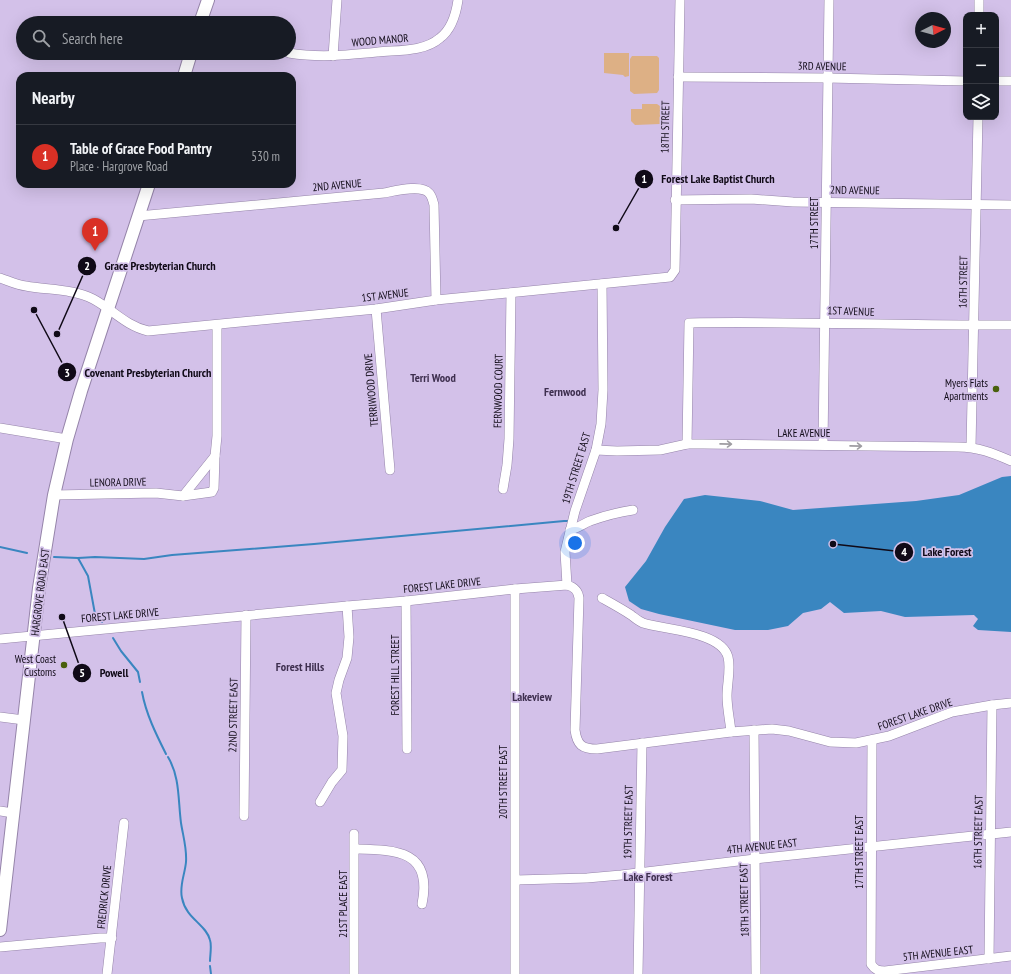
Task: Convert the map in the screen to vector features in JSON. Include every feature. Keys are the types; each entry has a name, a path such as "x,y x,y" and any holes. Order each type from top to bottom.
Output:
{"main road":[{"path":"202,16 208,0"},
{"path":"185,72 189,60"},
{"name":"HARGROVE ROAD EAST","path":"0,930 39,588 54,494 67,439 148,188"}],"street":[{"path":"333,56 337,0"},
{"name":"WOOD MANOR","path":"296,54 333,56 410,49 426,46 441,38 451,25 458,0"},
{"name":"18TH STREET","path":"670,277 675,270 675,200 680,0"},
{"name":"17TH STREET","path":"822,445 825,322 828,0"},
{"path":"979,12 980,0"},
{"name":"3RD AVENUE","path":"678,77 963,81"},
{"path":"999,81 1011,81"},
{"name":"16TH STREET","path":"971,447 978,120"},
{"name":"2ND AVENUE","path":"138,216 384,193 418,188 424,189 432,197 434,205 436,300"},
{"name":"2ND AVENUE","path":"675,200 751,199 826,202 1011,205"},
{"name":"1ST AVENUE","path":"0,278 25,286 78,294 92,298 130,325 148,331 376,309 436,300 670,277"},
{"name":"19TH STREET EAST","path":"567,585 565,552 575,511 596,450 602,416 602,284"},
{"name":"FERNWOOD COURT","path":"503,489 509,439 511,293"},
{"name":"TERRIWOOD DRIVE","path":"376,309 390,470"},
{"name":"1ST AVENUE","path":"687,444 689,323 825,322 873,324 1011,325"},
{"name":"LENORA DRIVE","path":"54,494 156,493 183,496 212,492 214,488 217,436 217,325"},
{"path":"0,428 67,439"},
{"name":"LAKE AVENUE","path":"596,450 660,450 687,444 971,447 991,452 1011,461"},
{"path":"183,496 215,456"},
{"path":"570,530 577,529 590,521 633,510"},
{"name":"FOREST LAKE DRIVE","path":"0,639 567,585 572,586 576,590 579,598 576,737 580,744 587,749 731,732 772,729 783,730 830,742 856,743 889,736 952,712 1011,703"},
{"name":"20TH STREET EAST","path":"515,589 515,974"},
{"path":"602,598 631,615 636,620 693,633 717,642 723,648 728,655 729,663 727,697 731,732"},
{"name":"FOREST HILL STREET","path":"406,601 407,749"},
{"path":"320,802 332,782 342,770 344,736 336,693 347,658 349,636 347,606"},
{"name":"22ND STREET EAST","path":"244,816 246,615"},
{"name":"16TH STREET EAST","path":"989,959 992,705"},
{"path":"0,717 24,720"},
{"name":"18TH STREET EAST","path":"754,730 756,974"},
{"name":"17TH STREET EAST","path":"871,964 872,740"},
{"name":"19TH STREET EAST","path":"638,974 642,743"},
{"path":"0,811 14,813"},
{"name":"FREDRICK DRIVE","path":"107,974 124,823"},
{"name":"4TH AVENUE EAST","path":"516,880 588,878 871,846 1011,832"},
{"name":"21ST PLACE EAST","path":"354,834 354,974"},
{"path":"355,849 387,850 404,854 418,864 422,871 425,890 422,904"},
{"path":"0,947 112,938"},
{"name":"5TH AVENUE EAST","path":"871,964 878,971 885,971 1011,956"}],"shaded area":[{"path":"604,53 629,53 629,76 625,77 623,75 604,73"},
{"path":"632,56 657,56 659,58 659,90 657,93 634,94 630,91 630,59"},
{"path":"642,104 657,104 660,106 660,124 635,125 631,121 631,109 642,109"}],"water":[{"path":"1011,476 1011,632 978,630 973,626 978,619 974,615 905,617 881,611 844,613 830,602 821,609 803,613 788,626 768,630 735,630 659,614 641,609 629,601 625,587 646,561 665,527 684,499 705,495 760,501 793,510 916,501 959,495 1002,477"}],"waterway":[{"path":"54,557 144,559 172,555 570,521"},
{"path":"0,547 27,553"},
{"path":"78,558 88,576 95,614 102,622"},
{"path":"113,638 121,651 138,672 140,682"},
{"path":"142,692 149,716 166,754"},
{"path":"168,757 177,781 181,823 186,852 181,894 184,905 188,911 208,934 211,945 210,961"},
{"path":"210,966 211,974"}],"place":[{"name":"Forest Lake Baptist Church","path":"616,228"},
{"name":"Table of Grace Food Pantry","path":"95,251"},
{"name":"Covenant Presbyterian Church","path":"34,310"},
{"name":"Grace Presbyterian Church","path":"57,334"},
{"name":"Myers Flats Apartments","path":"996,389"},
{"name":"Lake Forest","path":"833,544"},
{"name":"Powell","path":"62,617"},
{"name":"West Coast Customs","path":"64,665"}],"district":[{"name":"Terri Wood","path":"433,377"},
{"name":"Fernwood","path":"565,391"},
{"name":"Forest Hills","path":"300,666"},
{"name":"Lakeview","path":"532,696"},
{"name":"Lake Forest","path":"648,876"}]}
